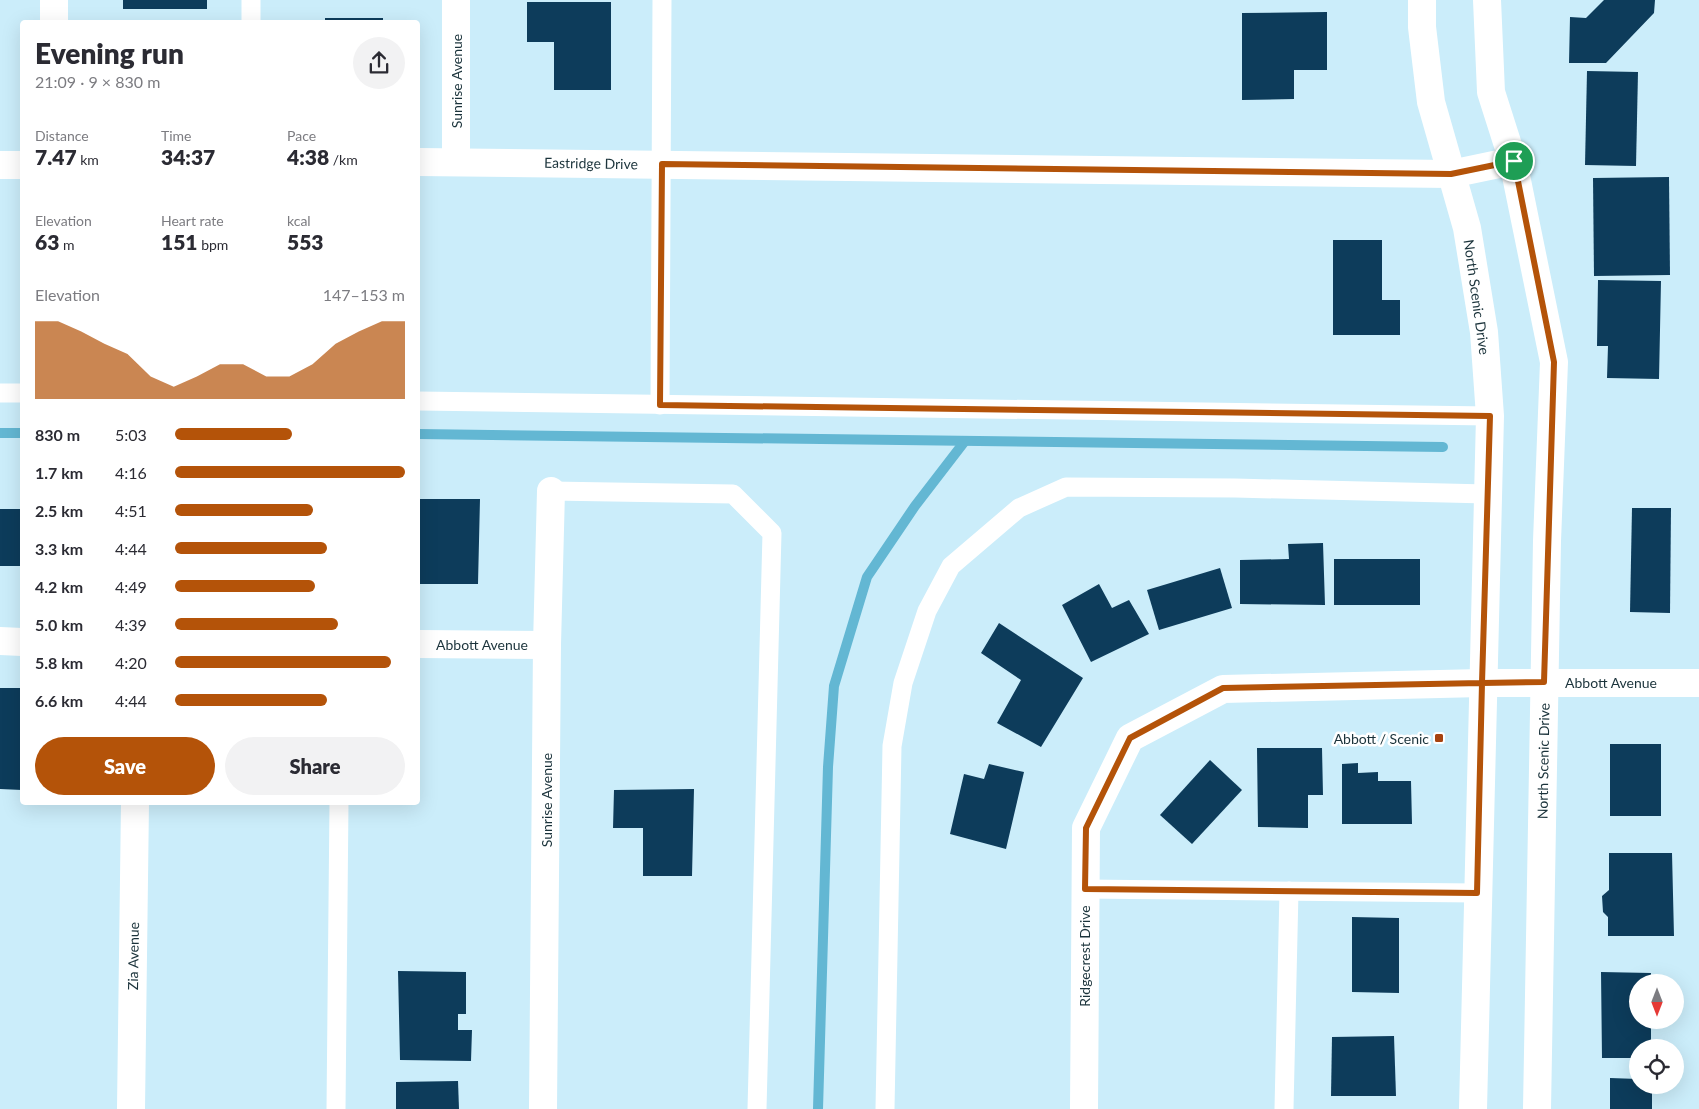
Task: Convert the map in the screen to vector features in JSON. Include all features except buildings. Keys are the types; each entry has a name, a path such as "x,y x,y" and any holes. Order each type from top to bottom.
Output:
{"street":[{"path":"54,0 54,20"},
{"name":"Sunrise Avenue","path":"456,0 456,162"},
{"name":"North Scenic Drive","path":"1422,0 1422,27 1431,102 1467,228 1484,332 1490,416 1473,1109"},
{"name":"North Scenic Drive","path":"1487,0 1491,92 1514,161 1554,362 1544,682 1537,1109"},
{"name":"Eastridge Drive","path":"420,162 1451,174 1514,161"},
{"path":"0,165 20,165"},
{"name":"Sunrise Avenue","path":"543,1109 547,645 551,491"},
{"path":"0,642 20,642"},
{"name":"Abbott Avenue","path":"420,644 547,645"},
{"name":"Abbott Avenue","path":"1223,688 1544,682 1699,682"},
{"name":"Ridgecrest Drive","path":"1084,1109 1086,828 1130,738 1223,688"},
{"name":"Zia Avenue","path":"131,1109 135,805"}],"lane":[{"path":"251,0 251,20"},
{"path":"660,405 662,0"},
{"path":"0,393 20,394"},
{"path":"420,401 1490,416"},
{"path":"885,1109 892,746 903,683 927,611 951,566 1019,508 1066,487 1235,488 1487,494"},
{"path":"551,491 733,494 772,533 757,1109"},
{"path":"336,1109 339,805"},
{"path":"1085,889 1477,893"},
{"path":"1284,1109 1289,891"}],"waterway":[{"path":"0,433 20,433"},
{"path":"420,434 1443,447"},
{"path":"818,1109 828,767 834,686 867,577 915,506 965,441"}],"place":[{"name":"Abbott / Scenic","path":"1439,738"}],"route":[{"path":"1514,161 1451,174 662,164 660,405 1490,416 1482,683 1223,688 1130,738 1086,828 1085,889 1477,893 1482,683 1544,682 1554,362 1514,161"}]}
